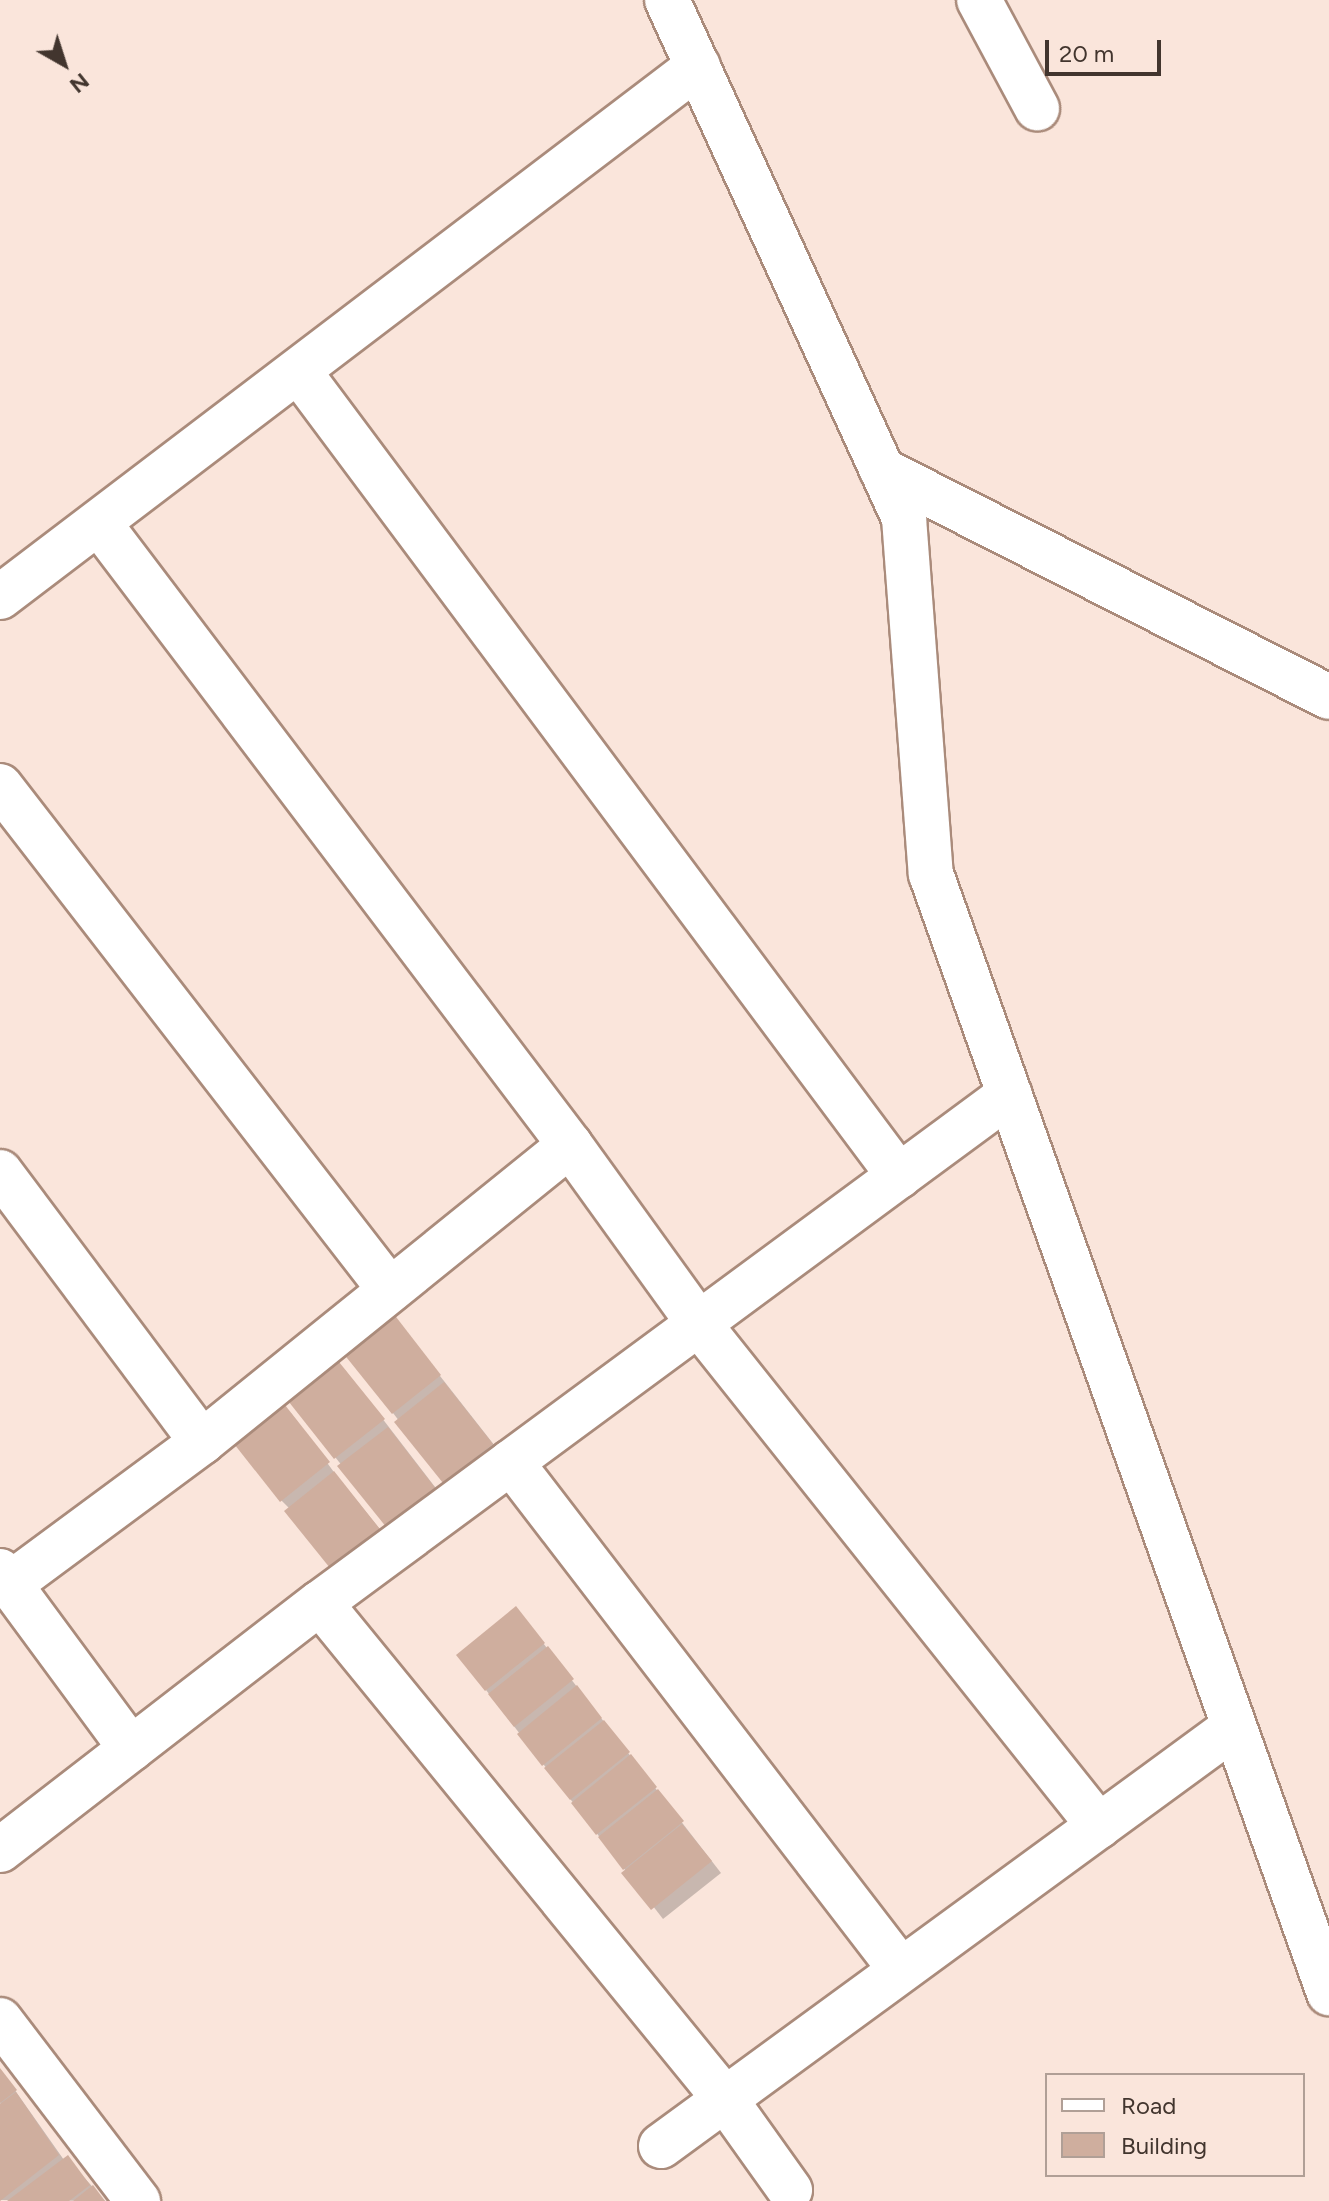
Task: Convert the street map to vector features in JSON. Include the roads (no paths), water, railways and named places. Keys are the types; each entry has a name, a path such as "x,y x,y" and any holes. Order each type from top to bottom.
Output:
{"street":[{"path":"667,0 904,518 931,874 1329,1993"},
{"path":"979,0 1037,108"},
{"path":"0,597 300,373 698,66"},
{"path":"300,373 899,1176"},
{"path":"882,470 1329,697"},
{"path":"99,523 570,1145 699,1324 1099,1826"},
{"path":"3,795 390,1290"},
{"path":"0,1850 320,1603 1010,1094"},
{"path":"131,1749 5,1577 202,1442 570,1145"},
{"path":"0,1172 202,1442"},
{"path":"511,1462 901,1970"},
{"path":"320,1603 725,2099 790,2190"},
{"path":"661,2146 1234,1727"},
{"path":"0,2020 138,2201"}]}
